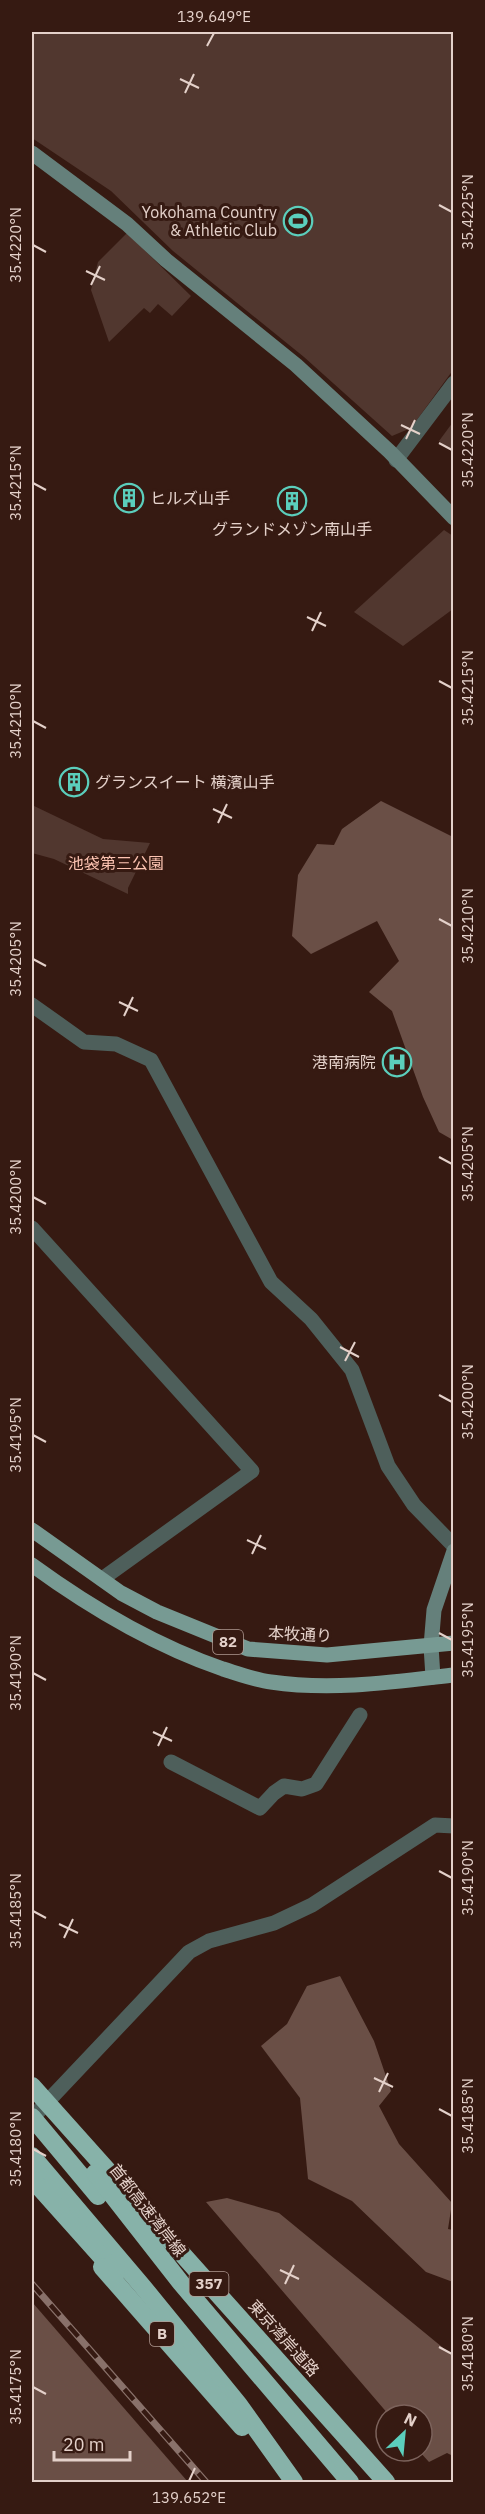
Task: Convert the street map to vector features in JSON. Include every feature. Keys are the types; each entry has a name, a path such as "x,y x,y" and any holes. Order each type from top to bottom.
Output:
{"highway":[{"name":"東京湾岸道路","path":"32,2086 39,2100 386,2482"},
{"name":"首都高速湾岸線","path":"39,2100 181,2283 350,2482"},
{"name":"357","path":"32,2117 340,2482"},
{"path":"32,2156 239,2405 294,2482"},
{"path":"32,2179 155,2317 294,2482"},
{"name":"B","path":"32,2187 294,2482"}],"main road":[{"name":"本牧通り","path":"32,1530 121,1593 157,1612 248,1649 327,1655 453,1643"},
{"name":"82","path":"32,1564 98,1611 144,1636 199,1660 271,1682 349,1686 453,1675"}],"street":[{"path":"32,153 127,224 166,260 296,364 453,518"},
{"path":"396,460 453,383"},
{"path":"32,1005 84,1042 116,1044 151,1060 271,1282 311,1319 352,1370 388,1466 414,1505 453,1546"},
{"path":"32,1228 252,1471 102,1579"},
{"path":"433,1677 430,1646 434,1610 453,1551"},
{"path":"171,1762 260,1808 284,1786 302,1789 316,1784 360,1715"},
{"path":"32,2117 39,2100 88,2056 189,1952 209,1941 274,1923 312,1905 435,1825 453,1826"}],"green space":[{"name":"Yokohama Country & Athletic Club","path":"32,32 453,32 453,370 411,428 392,436 304,357 173,251 111,191 32,138"},
{"path":"127,233 191,296 172,316 158,304 150,313 144,308 109,342 91,290 98,262"},
{"path":"453,422 453,452 439,441"},
{"path":"444,530 453,536 453,609 403,646 354,612"},
{"name":"池袋第三公園","path":"32,805 103,839 150,843 128,888 128,894 54,859 32,853"}],"shaded area":[{"path":"381,801 453,837 453,1140 439,1132 423,1097 392,1011 369,992 399,961 377,921 311,954 292,936 298,875 317,844 334,845 342,829"},
{"path":"340,1976 374,2041 391,2091 379,2106 399,2144 452,2203 448,2229 453,2230 453,2282 426,2272 352,2201 308,2179 300,2098 261,2046 287,2024 307,1986"},
{"path":"227,2198 279,2213 453,2356 453,2456 447,2453 434,2460 434,2403 379,2403 206,2202"},
{"path":"32,2302 188,2482 32,2482"}],"railway":[{"path":"32,2284 206,2482"}],"place":[{"name":"Yokohama Country & Athletic Club","path":"298,221"},
{"name":"ヒルズ山手","path":"129,498"},
{"name":"グランドメゾン南山手","path":"292,501"},
{"name":"グランスイート 横濱山手","path":"74,782"},
{"name":"港南病院","path":"397,1062"}]}
